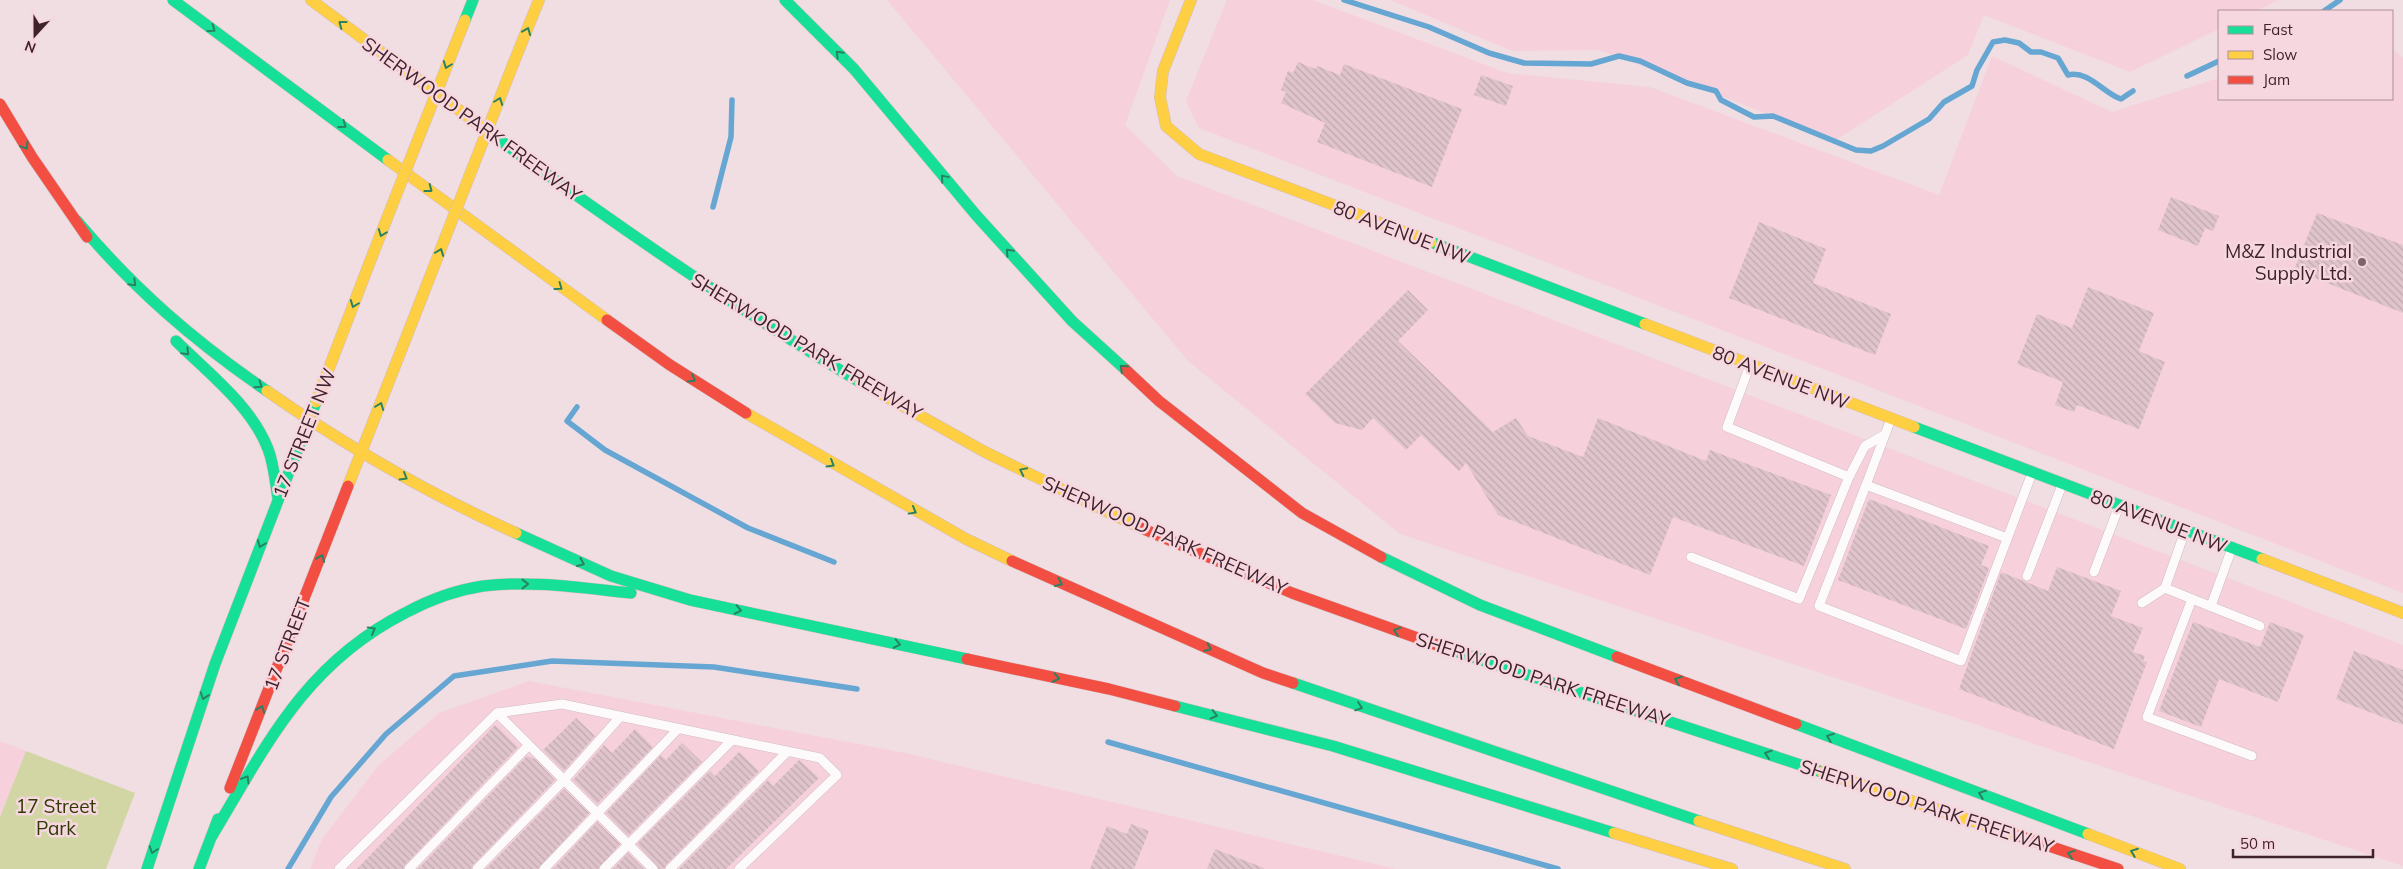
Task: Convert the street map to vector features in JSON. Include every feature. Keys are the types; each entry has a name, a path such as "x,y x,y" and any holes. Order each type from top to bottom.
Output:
{"main road":[{"path":"173,0 508,249 670,365 776,433 966,539 1057,582 1263,673 1453,739 1844,869"},
{"name":"SHERWOOD PARK FREEWAY","path":"311,0 641,242 764,324 871,388 982,450 1090,504 1334,609 1458,652 2118,869"},
{"name":"17 STREET NW","path":"147,869 215,664 473,0"},
{"path":"362,452 539,0"},
{"path":"785,0 854,69 976,215 1072,321 1159,401 1302,513 1354,544 1480,605 2180,869"},
{"name":"80 AVENUE NW","path":"1191,0 1163,71 1160,97 1166,126 1199,154 2403,613"},
{"path":"0,104 32,157 115,280 136,301"},
{"path":"77,222 112,263 175,322 218,357 310,421 423,488 514,533 611,576 690,600 1109,689 1246,723 1333,746 1732,869"},
{"path":"170,336 250,417 266,443 272,462 278,498"},
{"name":"17 STREET","path":"212,836 362,452"},
{"path":"199,869 212,836 290,708 335,657 362,636 402,613 444,595 484,586 528,584 690,600"}],"lane":[{"path":"1750,365 1727,427 1849,477"},
{"path":"1891,419 1819,606 1952,657 1961,660 2032,473"},
{"path":"1690,557 1799,599 1849,477 1865,446 1884,435"},
{"path":"2027,576 2062,484"},
{"path":"1866,485 2007,538"},
{"path":"2094,572 2119,506"},
{"path":"2142,603 2165,588 2185,531"},
{"path":"2211,606 2232,548"},
{"path":"2165,588 2260,626"},
{"path":"2192,599 2147,717 2252,756"},
{"path":"339,869 497,714 562,704 820,758 837,775 739,869"},
{"path":"497,714 653,869"},
{"path":"476,869 564,780 620,717"},
{"path":"544,869 678,729"},
{"path":"604,869 732,740"},
{"path":"409,869 528,746"},
{"path":"670,869 787,752"}],"shaded area":[{"path":"887,0 1170,0 1125,125 1177,176 2403,645 2403,866 1400,534 1188,361"},
{"path":"1227,0 1313,0 1507,73 1650,87 1939,195 1992,56 2112,112 2218,78 2218,100 2393,100 2393,50 2403,57 2403,593 1199,128 1186,101"},
{"path":"1390,0 2279,0 2258,10 2218,10 2218,29 2130,72 1984,15 1968,55 1836,140 1600,50 1512,51"},
{"path":"529,681 905,753 1396,869 310,869 322,839 378,766 439,713"},
{"path":"0,741 26,751 0,817"}],"green space":[{"name":"17 Street Park","path":"26,751 135,793 106,869 0,869 0,817"}],"building":[{"path":"1298,62 1315,69 1317,66 1340,75 1344,64 1462,109 1432,187 1317,142 1325,123 1281,103 1286,92 1281,90 1288,71 1293,73"},
{"path":"1481,75 1513,86 1506,106 1474,95"},
{"path":"2171,197 2219,216 2213,231 2205,228 2198,246 2158,230"},
{"name":"M&Z Industrial Supply Ltd.","path":"2317,213 2403,245 2403,313 2294,270"},
{"path":"1759,222 1826,249 1813,283 1891,314 1875,355 1729,298"},
{"path":"2088,287 2154,313 2139,351 2165,362 2139,429 2077,405 2074,412 2055,405 2063,382 2017,364 2037,314 2072,328"},
{"path":"1408,290 1428,310 1398,341 1493,432 1516,418 1528,436 1583,457 1598,418 1706,461 1710,450 1831,495 1804,566 1673,517 1650,575 1498,515 1466,463 1459,471 1421,435 1406,450 1373,418 1362,430 1335,423 1305,394"},
{"path":"1869,499 1989,546 1981,565 1989,568 1966,629 1838,580"},
{"path":"2057,567 2121,591 2111,616 2143,628 2133,652 2145,656 2143,661 2147,662 2114,749 1959,689 2001,572 2048,591"},
{"path":"2193,622 2260,647 2270,622 2304,635 2278,702 2219,679 2201,727 2159,711"},
{"path":"2354,651 2403,670 2403,725 2336,699"},
{"path":"576,718 595,736 564,771 543,750"},
{"path":"495,725 518,747 403,869 357,869"},
{"path":"635,729 653,747 597,804 573,780 604,745 612,753"},
{"path":"682,743 702,762 628,836 606,813 661,755 666,760"},
{"path":"739,752 759,771 664,869 659,869 637,844 710,771 715,776"},
{"path":"527,756 535,759 555,780 471,869 418,869"},
{"path":"799,760 819,778 726,869 679,869 768,780 773,786"},
{"path":"564,789 589,813 538,869 486,869"},
{"path":"597,822 620,844 598,869 553,869"},
{"path":"1131,824 1149,831 1134,869 1090,869 1107,826 1127,834"},
{"path":"1215,849 1264,868 1264,869 1207,869"},
{"path":"628,853 644,869 613,869"}],"waterway":[{"path":"1344,0 1429,27 1489,53 1524,63 1591,64 1619,56 1640,61 1687,83 1716,91 1721,100 1754,117 1773,116 1856,150 1871,151 1883,146 1929,119 1944,102 1972,86 1977,70 1993,42 2005,40 2019,43 2031,52 2041,52 2058,58 2068,75 2076,74 2083,76 2121,99 2133,91"},
{"path":"2325,10 2340,0"},
{"path":"2187,76 2218,61"},
{"path":"713,207 731,137 732,100"},
{"path":"577,407 567,421 605,450 748,528 834,562"},
{"path":"288,869 331,797 386,734 454,676 552,661 714,667 857,689"},
{"path":"1108,742 1558,869"}],"traffic: fast":[{"path":"173,0 388,160"},
{"path":"465,20 473,0"},
{"path":"785,0 854,69 976,215 1072,321 1126,370"},
{"path":"490,133 580,198 718,293 860,382"},
{"path":"77,221 120,269 166,313 215,353 267,391"},
{"path":"1431,242 1645,324"},
{"path":"176,341 228,390 251,418 268,449 278,498"},
{"path":"147,869 215,664 316,402"},
{"path":"1914,427 2262,559"},
{"path":"516,533 611,576 690,600 967,659"},
{"path":"1381,557 1480,605 1617,657"},
{"path":"212,836 271,738 292,709 314,682 340,656 370,633 405,613 443,596 483,586 538,584 631,593"},
{"path":"1437,645 1822,772"},
{"path":"1293,683 1699,821"},
{"path":"1175,706 1333,746 1614,833"},
{"path":"1796,724 2088,834"},
{"path":"199,869 218,819"}],"traffic: slow":[{"path":"311,0 490,133"},
{"path":"514,62 539,0"},
{"path":"1191,0 1163,71 1160,97 1166,126 1199,154 1431,242"},
{"path":"371,259 465,20"},
{"path":"422,297 514,62"},
{"path":"388,160 607,320"},
{"path":"316,402 371,259"},
{"path":"348,486 422,297"},
{"path":"1645,324 1914,427"},
{"path":"860,382 985,452 1139,527"},
{"path":"267,391 327,431 388,468 516,533"},
{"path":"746,413 966,539 1012,561"},
{"path":"2262,559 2403,613"},
{"path":"1822,772 2019,836"},
{"path":"1699,821 1845,869"},
{"path":"1614,833 1732,869"},
{"path":"2088,834 2180,869"}],"traffic: jam":[{"path":"0,104 32,157 87,237"},
{"path":"607,320 670,365 746,413"},
{"path":"1126,370 1159,401 1302,513 1381,557"},
{"path":"230,788 348,486"},
{"path":"1139,527 1292,593 1437,645"},
{"path":"1012,561 1263,673 1293,683"},
{"path":"1617,657 1796,724"},
{"path":"967,659 1109,689 1175,706"},
{"path":"2019,836 2118,869"}],"place":[{"name":"M&Z Industrial Supply Ltd.","path":"2362,262"}]}
